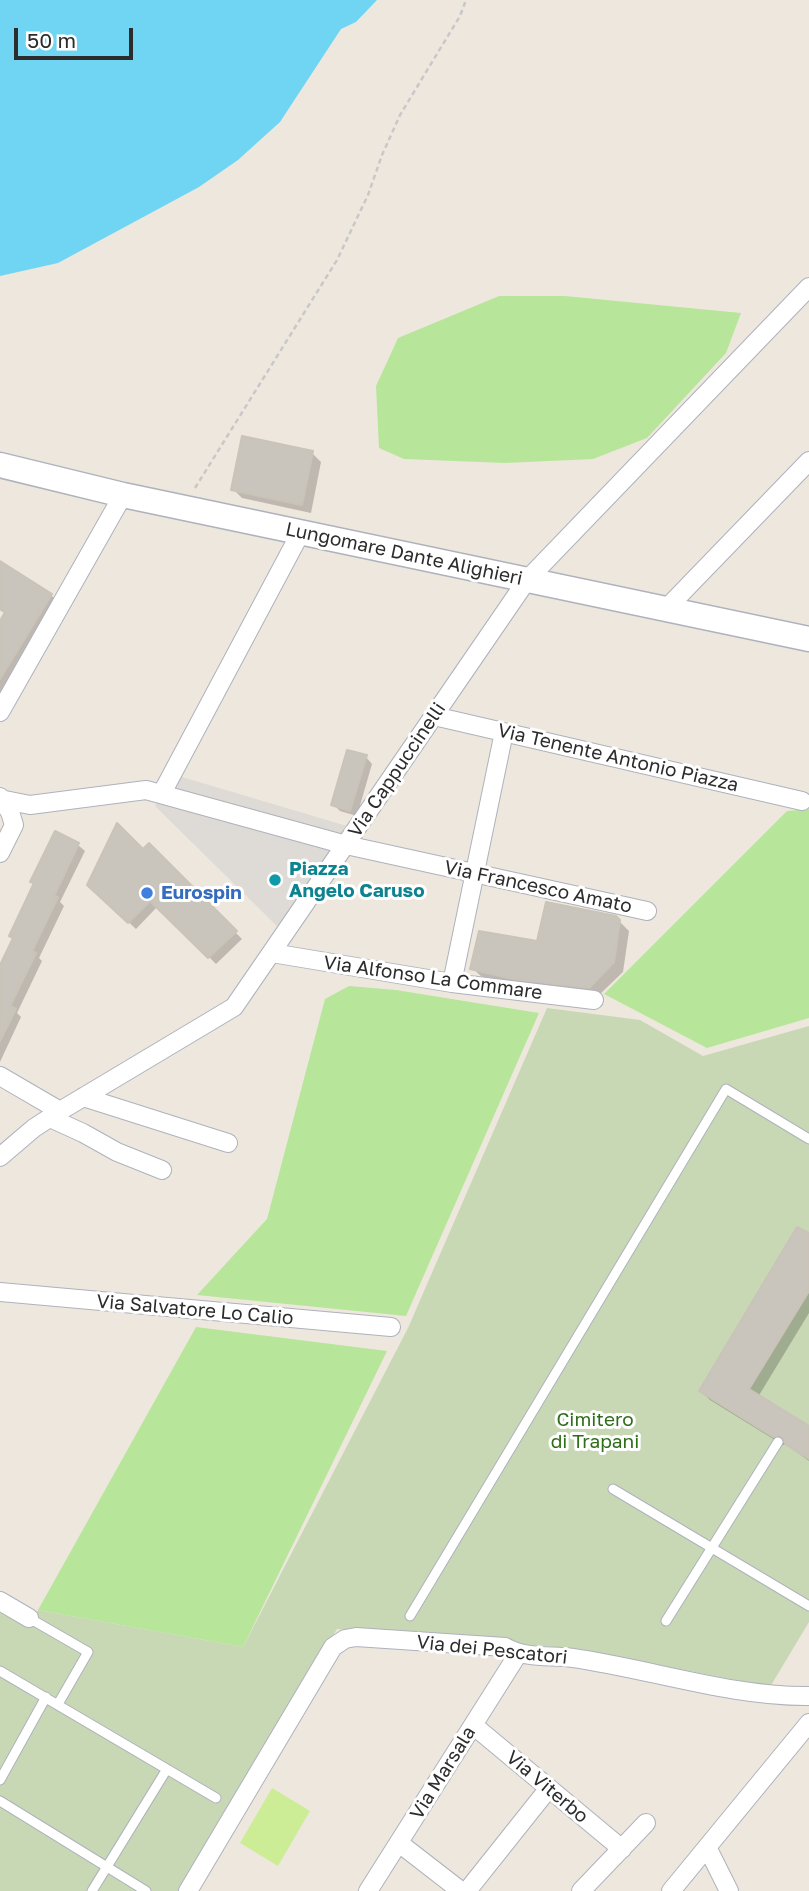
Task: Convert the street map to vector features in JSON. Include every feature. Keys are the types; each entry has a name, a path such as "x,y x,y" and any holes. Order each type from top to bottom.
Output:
{"main road":[{"name":"Lungomare Dante Alighieri","path":"0,465 182,508 809,639"}],"street":[{"name":"Via Cappuccinelli","path":"0,1157 34,1128 234,1007 527,580 809,287"},
{"path":"666,609 809,461"},
{"path":"0,712 123,495"},
{"path":"1,798 30,805 146,790 162,793 301,533"},
{"name":"Via Tenente Antonio Piazza","path":"433,716 802,800"},
{"path":"452,983 504,732"},
{"name":"Via Francesco Amato","path":"162,793 346,845 647,911"},
{"path":"0,853 14,825 1,798"},
{"name":"Via Alfonso La Commare","path":"272,953 452,983 594,1000"},
{"path":"0,1076 83,1133 117,1152 162,1170"},
{"path":"83,1097 228,1143"},
{"name":"Via Salvatore Lo Calio","path":"0,1292 391,1327"},
{"path":"0,1601 29,1618"},
{"name":"Via dei Pescatori","path":"188,1891 333,1647 345,1639 356,1637 505,1647 518,1654 573,1658 766,1694 809,1696"},
{"name":"Via Marsala","path":"368,1891 518,1654"},
{"path":"671,1891 809,1723"},
{"name":"Via Viterbo","path":"473,1725 622,1849"},
{"path":"467,1891 549,1788"},
{"path":"581,1891 600,1883 622,1849 646,1823"},
{"path":"399,1843 461,1891"},
{"path":"707,1847 729,1891"}],"lane":[{"path":"410,1616 726,1089 809,1139"},
{"path":"666,1621 778,1442"},
{"path":"613,1489 809,1606"},
{"path":"29,1618 88,1652 58,1704"},
{"path":"0,1671 216,1798"},
{"path":"0,1780 46,1696"},
{"path":"92,1891 167,1769"},
{"path":"0,1801 146,1891"}],"path":[{"path":"182,508 337,260 368,195 400,115 460,16 466,0"}],"green space":[{"path":"499,296 565,296 741,313 726,353 647,438 593,459 505,463 404,459 379,448 376,386 398,338"},
{"path":"809,809 809,1018 707,1048 604,994 787,811"},
{"path":"349,986 396,990 539,1013 406,1316 197,1295 267,1219 325,999"},
{"name":"Cimitero di Trapani","path":"547,1008 640,1020 703,1056 809,1026 809,1622 770,1687 578,1649 337,1629 182,1891 0,1891 0,1611 28,1627 38,1610 243,1647 408,1328"},
{"path":"196,1327 387,1351 243,1647 38,1610"},
{"path":"272,1788 310,1811 278,1866 240,1843"}],"shaded area":[{"name":"Piazza Angelo Caruso","path":"172,774 357,829 285,934 155,806"}],"water":[{"path":"0,0 377,0 356,22 341,29 280,122 238,160 199,187 58,263 0,276"}],"building":[{"path":"242,436 313,451 302,505 231,490"},
{"path":"0,561 52,594 0,679 0,621 5,612 0,609"},
{"path":"347,750 367,755 350,811 331,805"},
{"name":"Eurospin","path":"117,823 143,849 149,843 237,931 208,958 150,901 128,923 87,885"},
{"path":"55,831 79,843 54,896 58,897 32,951 36,953 10,1006 16,1009 0,1041 0,965 13,938 9,936 34,883 30,882"},
{"path":"546,902 616,916 620,920 614,962 589,988 513,979 470,969 479,931 537,941"},
{"path":"797,1227 809,1233 809,1291 749,1389 809,1426 809,1459 785,1444 781,1436 773,1437 699,1391"}],"place":[{"name":"Piazza Angelo Caruso","path":"275,880"},
{"name":"Eurospin","path":"147,893"}]}
